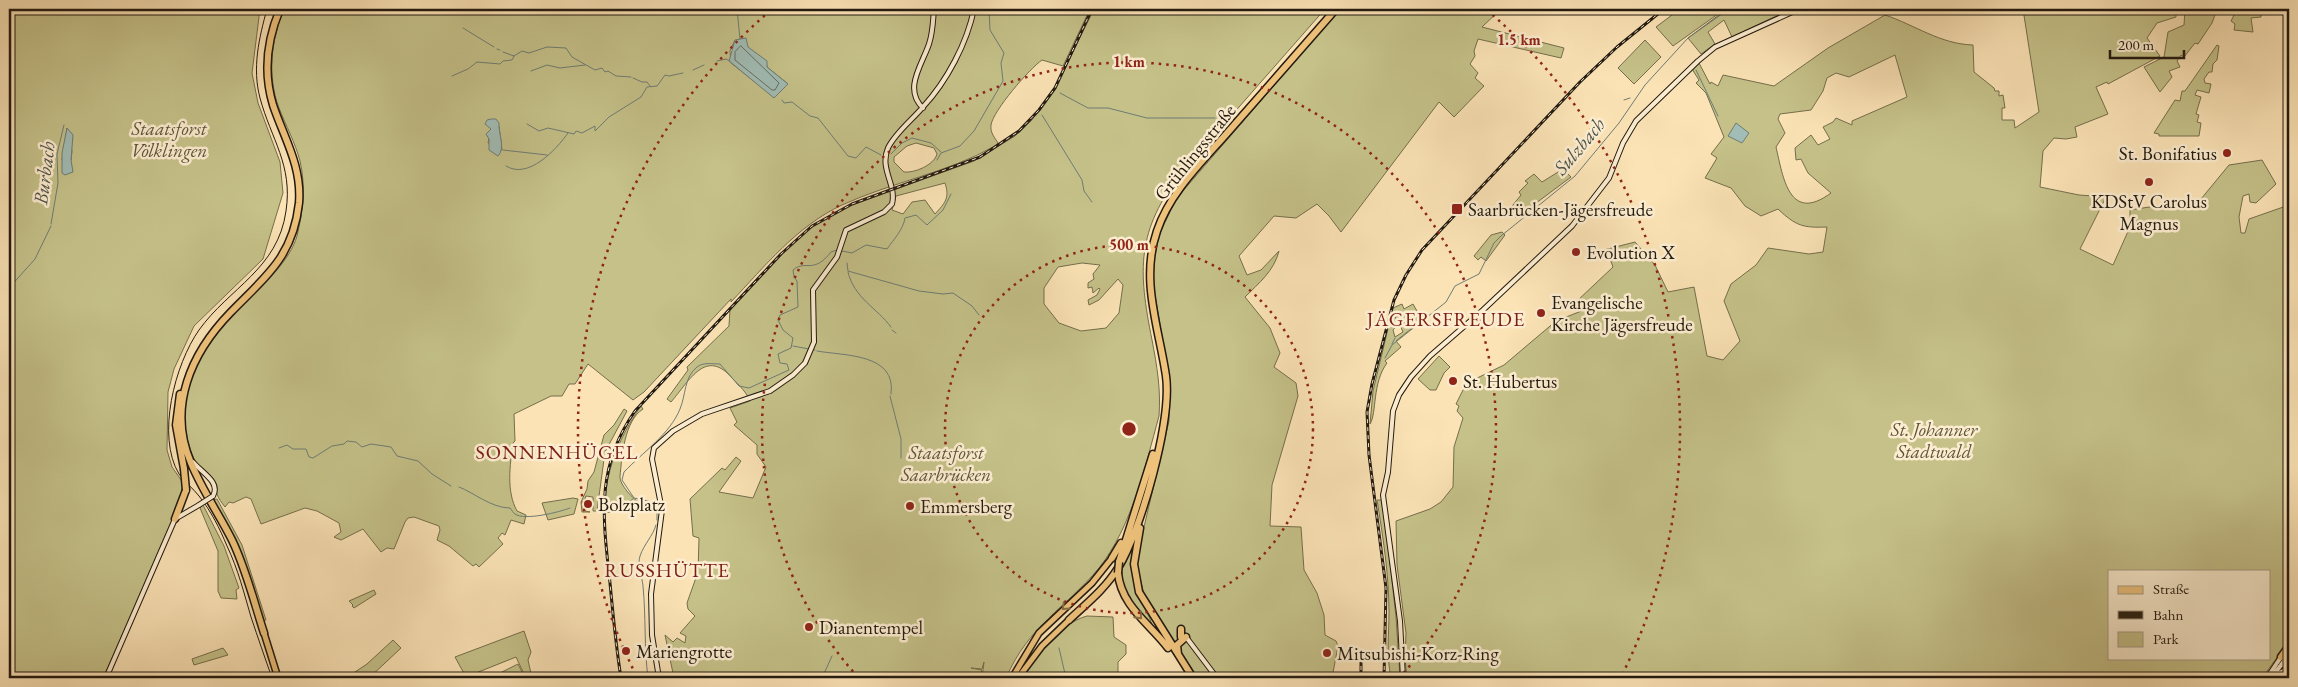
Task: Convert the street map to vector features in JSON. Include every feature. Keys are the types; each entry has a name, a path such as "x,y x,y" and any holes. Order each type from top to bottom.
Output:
{"highway":[{"path":"175,519 186,490 176,425 181,389 190,360 202,339 270,268 286,242 292,218 296,196 293,167 270,105 264,78 266,43 278,9"},
{"path":"262,634 236,549 184,444 182,404 193,362 218,325 276,266 287,246 296,215 299,196 297,168 292,149 273,103 267,74 269,43 278,9"},
{"path":"1188,678 1163,642 1128,602 1122,590 1118,573 1119,562 1162,423 1164,396 1146,283 1148,253 1156,222 1179,184 1331,9"},
{"name":"Grühlingsstraße","path":"1147,490 1165,423 1167,402 1166,375 1149,284 1151,254 1164,213 1182,186 1336,9"},
{"path":"181,389 179,417 184,444 195,478 233,550 262,634"},
{"path":"1069,620 1106,585 1117,570 1132,542 1147,490"},
{"path":"1147,490 1135,555 1136,580 1142,599 1192,678"},
{"path":"1112,558 1125,535 1137,502"},
{"path":"1181,629 1183,637"},
{"path":"1167,640 1173,641 1183,637"},
{"path":"1180,659 1177,645 1183,637"},
{"path":"2286,661 2289,646"}],"main road":[{"path":"923,108 916,102 913,89 931,37 934,9"},
{"path":"659,678 652,635 651,594 662,504 652,459 654,448 674,431 702,414 770,391 793,375 804,363 812,351 814,342 813,290 837,257 846,230 890,208 893,198 885,167 890,143 923,108 936,91 954,62 974,9"},
{"path":"1403,678 1401,629 1385,501 1394,407 1410,377 1431,355 1483,310 1569,229 1609,178 1625,139 1636,121 1704,54 1723,43 1798,9"},
{"path":"106,678 175,519 213,496 216,489 214,484 191,460"},
{"path":"163,545 187,512"},
{"path":"1012,678 1039,633 1089,586 1112,558"},
{"path":"1018,678 1042,646 1069,620"},
{"path":"262,634 277,678"},
{"path":"1183,637 1217,678"},
{"path":"2267,678 2286,661"},
{"path":"2272,678 2286,661"},
{"path":"2272,678 2286,661"}],"green space":[{"name":"Staatsforst Völklingen","path":"9,9 260,9 252,73 258,103 280,162 283,193 263,259 194,326 174,369 168,392 167,450 172,467 184,484 181,504 103,678 9,678","holes":["67,128 72,151 71,160 62,160"]},
{"path":"284,9 1090,9 1063,66 1042,60 1021,81 998,110 991,125 992,133 998,143 995,146 958,163 842,205 810,224 782,248 731,302 731,299 644,392 633,400 588,364 575,384 569,384 562,396 551,396 514,414 515,441 513,443 511,460 510,486 517,511 526,515 524,524 511,520 505,535 502,533 498,538 503,544 479,567 476,564 473,566 449,546 437,540 440,530 439,526 414,517 408,518 405,522 394,549 387,548 381,552 363,529 341,540 334,537 341,532 339,523 317,511 305,508 261,524 251,499 246,497 233,503 229,502 225,507 218,496 216,483 192,454 186,431 185,409 188,388 195,368 233,314 283,262 294,245 299,227 303,199 302,171 296,147 275,96 273,83 272,58","holes":["735,40 766,61 767,67 788,84 774,97 731,63 730,51","489,126 499,126 502,150 488,143 491,129","916,143 934,148 937,154 932,162 924,168 904,172 894,162 894,157 907,146"]},
{"name":"Staatsforst Saarbrücken","path":"1094,9 1325,9 1182,172 1156,213 1144,252 1143,272 1147,315 1158,378 1159,416 1129,515 1110,552 1099,568 1048,618 1025,644 1006,678 982,678 984,662 982,669 971,668 982,670 979,678 674,678 665,635 673,642 677,638 685,643 686,636 680,633 695,616 688,609 687,603 698,572 699,538 693,536 690,499 722,468 725,470 736,457 741,461 719,492 753,498 766,467 757,454 757,445 734,425 737,422 730,408 750,401 743,389 723,370 715,366 707,366 699,370 671,402 667,399 688,370 687,367 729,326 730,309 786,250 809,229 849,206 974,161 1015,136 1031,121 1055,88","holes":["945,183 946,200 935,214 925,200 912,202 903,214 892,210 896,196","1082,263 1100,265 1093,274 1094,279 1088,283 1088,288 1092,287 1093,293 1100,289 1097,295 1088,300 1089,305 1099,300 1118,279 1123,285 1119,313 1106,328 1081,331 1059,323 1044,304 1044,288 1058,267"]},
{"path":"1340,9 1501,9 1482,27 1564,48 1561,58 1478,39 1474,51 1475,56 1470,64 1478,73 1475,78 1484,86 1454,117 1439,102 1341,232 1317,204 1296,218 1274,216 1239,256 1247,275 1261,270 1279,251 1270,271 1245,297 1270,328 1280,353 1274,367 1296,383 1298,396 1272,485 1270,526 1301,527 1304,570 1317,593 1324,615 1325,635 1336,641 1338,646 1332,678 1198,678 1145,598 1137,566 1140,544 1169,421 1169,377 1153,284 1154,259 1159,235 1176,199"},
{"path":"1680,9 1725,9 1673,46 1656,27"},
{"path":"1727,9 1791,9 1732,37 1724,20 1708,32 1715,44 1701,54 1688,38"},
{"name":"St. Johanner Stadtwald","path":"2023,9 2176,9 2176,17 2157,23 2147,38 2160,56 2108,84 2107,82 2096,87 2108,114 2075,127 2077,137 2066,139 2054,138 2043,151 2040,187 2079,195 2106,197 2080,249 2113,265 2130,227 2130,210 2201,199 2229,165 2262,160 2276,184 2256,203 2250,202 2249,194 2243,196 2239,217 2241,233 2245,233 2249,219 2289,205 2289,641 2262,678 1407,678 1405,659 1406,633 1397,565 1396,521 1430,509 1441,502 1453,487 1454,447 1463,418 1457,411 1459,406 1456,404 1463,390 1473,380 1504,365 1556,321 1584,310 1577,301 1613,267 1610,259 1596,252 1635,242 1655,265 1668,292 1694,287 1707,356 1723,360 1740,341 1724,301 1731,284 1756,265 1768,248 1809,254 1823,252 1827,227 1800,225 1778,209 1761,216 1745,206 1731,188 1705,178 1717,158 1711,154 1724,137 1706,93 1696,83 1699,80 1692,69 1699,63 1710,84 1711,82 1718,86 1723,75 1774,86 1828,48 1885,15 1939,38 1973,45 1974,72 1994,88 1995,91 1999,91 1999,96 2003,95 2005,108 2002,108 2002,120 2014,120 2015,128 2039,112","holes":["1895,55 1907,97 1852,121 1852,125 1836,118 1833,122 1823,127 1830,139 1818,145 1811,135 1795,148 1796,160 1801,159 1808,173 1831,193 1817,201 1806,203 1797,200 1790,193 1785,183 1776,147 1785,133 1778,119 1780,114 1811,110 1823,91 1827,78 1836,73 1849,77"]},
{"path":"2185,9 2217,9 2212,23 2198,44 2195,43 2184,57 2181,55 2177,61 2180,67 2169,71 2172,77 2160,92 2144,67 2164,57 2168,32 2184,25"},
{"path":"2237,9 2261,9 2261,17 2251,18 2253,32 2234,30 2235,24 2231,21"},
{"path":"1645,40 1661,57 1634,84 1618,68"},
{"path":"2217,45 2219,46 2217,60 2213,64 2212,72 2209,72 2204,79 2205,83 2211,84 2209,93 2197,90 2195,95 2201,97 2196,114 2199,115 2197,122 2201,123 2199,136 2159,136 2159,134 2154,133 2175,100 2180,101 2182,91 2185,91"},
{"path":"1563,169 1571,177 1516,218 1509,210 1521,195 1519,192 1528,183 1525,181 1534,174 1542,182"},
{"path":"1502,232 1505,235 1486,261 1481,257 1478,260 1474,256 1491,235"},
{"path":"1402,304 1404,309 1413,304 1417,311 1400,324 1395,317 1399,324 1393,330 1395,337 1403,332 1400,325 1421,311 1426,317 1396,341 1401,347 1385,361 1387,363 1379,379 1374,413 1370,424 1373,391 1393,308"},
{"path":"1439,356 1450,367 1444,373 1436,390 1430,390 1418,379"},
{"path":"641,406 643,409 632,422 625,440 620,479 628,492 641,503 636,507 614,503 610,512 604,513 607,484 614,457 619,444"},
{"path":"624,409 627,411 605,452 597,511 593,511 593,497 586,496 584,502 585,511 590,512 582,512 581,502 587,489 588,481 594,472 604,435 614,425"},
{"path":"573,498 578,499 574,514 548,520 542,503"},
{"path":"217,499 242,545 266,620 263,621 237,547 212,500"},
{"path":"1377,500 1383,500 1396,617 1400,678 1391,678 1389,669 1388,584"},
{"path":"203,505 224,546 239,588 236,590 237,599 221,598 218,591 218,551 200,508"},
{"path":"1132,547 1134,582 1152,624 1130,600 1123,585 1122,569"},
{"path":"374,590 376,594 354,608 349,601"},
{"path":"1087,616 1113,617 1114,637 1126,645 1126,654 1118,662 1118,678 1020,678 1049,641 1076,620"},
{"path":"524,631 531,652 528,660 532,678 526,678 516,657 466,677 455,657"},
{"path":"393,640 401,648 369,678 346,678 367,664"},
{"path":"223,648 228,655 194,665 192,659"},
{"path":"518,664 525,678 490,678"}],"water":[{"path":"746,38 748,47 767,61 767,67 788,84 774,98 729,61 735,40"},
{"path":"496,119 499,123 502,145 498,156 489,150 489,139 486,134 491,129 485,124 487,120"},
{"path":"1736,123 1749,133 1742,143 1728,136"},
{"path":"67,128 73,135 71,160 73,172 65,175 62,173 62,153"}],"waterway":[{"path":"737,9 740,39"},
{"path":"937,160 941,153 960,146 974,131 1003,81 1001,63 1004,53 990,30 989,9"},
{"name":"Sulzbach","path":"1385,358 1392,345 1446,302 1455,286 1479,274 1494,243 1501,236 1575,176 1619,123 1645,85 1688,38 1729,9"},
{"path":"463,28 494,47"},
{"path":"452,76 468,69 477,62 500,64 503,61 512,60 514,56 522,51 529,53 547,47 566,48 572,57 595,70 602,68 605,72 608,71 616,76 631,77"},
{"path":"503,52 514,56"},
{"path":"717,61 726,59 730,61"},
{"path":"531,71 547,65 560,68 585,65"},
{"path":"693,70 704,65"},
{"path":"1696,70 1718,116"},
{"path":"527,124 539,131 548,128 574,134 576,131 582,133 595,126 595,131 609,117 641,97 647,87 657,86 665,75 683,73"},
{"path":"633,78 647,82 650,86"},
{"path":"1060,93 1088,108 1108,108 1147,118 1215,118"},
{"path":"1624,100 1630,98"},
{"path":"782,100 784,103 792,102 810,116 818,118 848,156 856,158 866,147 881,155"},
{"path":"1042,115 1082,180 1084,191 1092,202"},
{"name":"Burbach","path":"51,224 58,183 57,154 64,125"},
{"path":"506,166 514,169 532,166 549,155 568,133"},
{"path":"891,154 902,143 912,138 931,143 941,152"},
{"path":"503,150 547,155"},
{"path":"842,251 852,253 866,245 887,249 900,230 905,218 916,215 927,225 943,210 951,194"},
{"name":"Burbach","path":"9,288 35,259 51,226"},
{"path":"657,520 657,503 634,498 622,480 624,472 670,427 682,404 690,376 699,365 720,364 739,386 749,388 789,370 787,364 780,363 778,354 791,348 793,338 783,330 778,320 780,315 798,307 797,281 793,270 798,267 819,263 831,252 837,250"},
{"path":"847,263 848,271 919,291 943,294 953,293 972,306 979,315"},
{"path":"848,272 855,289 891,327"},
{"path":"892,330 896,333"},
{"name":"Sulzbach","path":"1392,344 1395,338"},
{"path":"793,346 809,349"},
{"path":"817,351 854,356 877,364 886,371 891,381 891,394"},
{"path":"890,396 901,439 901,458"},
{"path":"279,448 287,445 293,449 306,449 309,457 313,458 332,446 344,444 347,441 356,442 362,447 371,444 391,447 397,456 418,461 432,474 451,486"},
{"path":"459,487 489,503 510,508 514,514 520,516 542,515 570,508"},
{"path":"606,502 627,503 633,499"},
{"path":"648,678 644,598 639,560 656,525"},
{"path":"1059,648 1066,678"},
{"path":"822,678 832,656"}],"tram line":[{"path":"267,9 259,42 257,64 258,87 260,98 284,166 287,195 286,211 281,231 263,263 211,315 190,344 176,380 171,400 169,440 172,458 179,474 197,493 211,514 231,555 272,678"}],"railway":[{"path":"621,678 605,537 605,494 613,453 622,432 635,411 781,254 812,226 852,204 980,157 1019,131 1039,110 1055,88 1092,9"},
{"path":"1384,678 1386,588 1369,455 1367,412 1372,384 1394,300 1406,275 1422,250 1580,82 1617,47 1664,9"},
{"path":"1361,656 1361,678"}],"place":[{"name":"St. Bonifatius","path":"2227,153"},
{"name":"KDStV Carolus Magnus","path":"2149,182"},
{"name":"Saarbrücken-Jägersfreude","path":"1457,209"},
{"name":"Evolution X","path":"1576,252"},
{"name":"Evangelische Kirche Jägersfreude","path":"1541,313"},
{"name":"St. Hubertus","path":"1453,381"},
{"name":"Bolzplatz","path":"588,504"},
{"name":"Emmersberg","path":"910,506"},
{"name":"Dianentempel","path":"809,627"},
{"name":"Mariengrotte","path":"626,651"},
{"name":"Mitsubishi-Korz-Ring","path":"1327,653"}],"district":[{"name":"JÄGERSFREUDE","path":"1446,319"},
{"name":"SONNENHÜGEL","path":"557,452"},
{"name":"RUSSHÜTTE","path":"667,570"}]}
